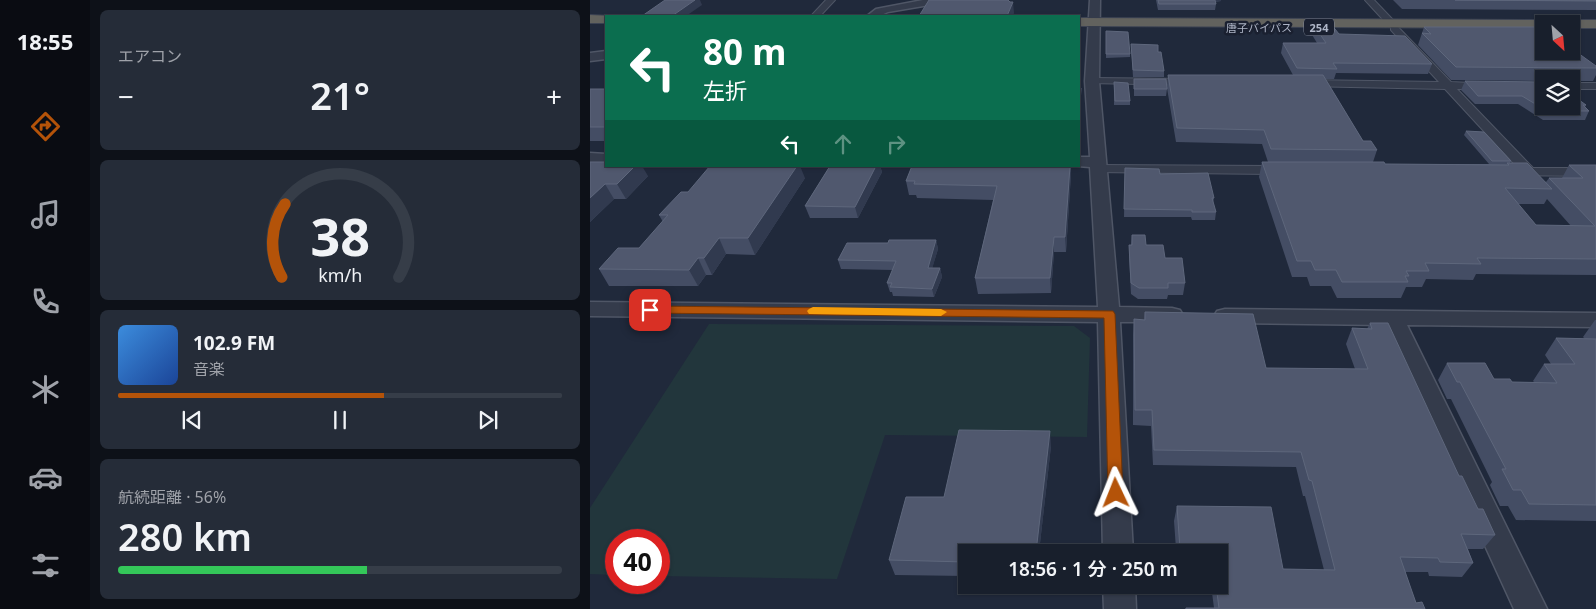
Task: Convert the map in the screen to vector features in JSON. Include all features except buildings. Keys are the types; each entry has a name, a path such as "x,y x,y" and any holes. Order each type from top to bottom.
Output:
{"highway":[{"path":"590,19 605,19"},
{"name":"254","path":"1080,22 1095,24"},
{"path":"590,23 605,23"},
{"name":"254","path":"1080,26 1095,24"},
{"name":"唐子バイパス","path":"1095,24 1535,24"},
{"path":"1580,24 1596,24"},
{"name":"唐子バイパス","path":"1392,25 1535,28"},
{"path":"1580,28 1596,28"}],"street":[{"path":"816,15 831,0"},
{"path":"874,15 888,9 941,0"},
{"path":"1095,0 1095,24 1085,80 1091,164 1109,314 1118,544"},
{"path":"1369,0 1530,172"},
{"path":"590,57 605,55"},
{"path":"1085,80 1201,82"},
{"path":"1290,83 1496,86"},
{"path":"1580,86 1596,86"},
{"path":"590,158 605,158"},
{"path":"1091,164 1294,170"},
{"path":"1500,172 1596,172"},
{"path":"590,309 1596,320"},
{"path":"1392,318 1531,609"},
{"path":"1119,594 1120,609"}],"shaded area":[{"path":"709,324 1074,326 1090,338 1087,437 885,435 837,579 670,576 670,529 605,529 605,575 590,574 590,508"}],"slow traffic":[{"path":"813,311 941,312"}],"route":[{"path":"650,310 1109,314 1116,493"}]}
